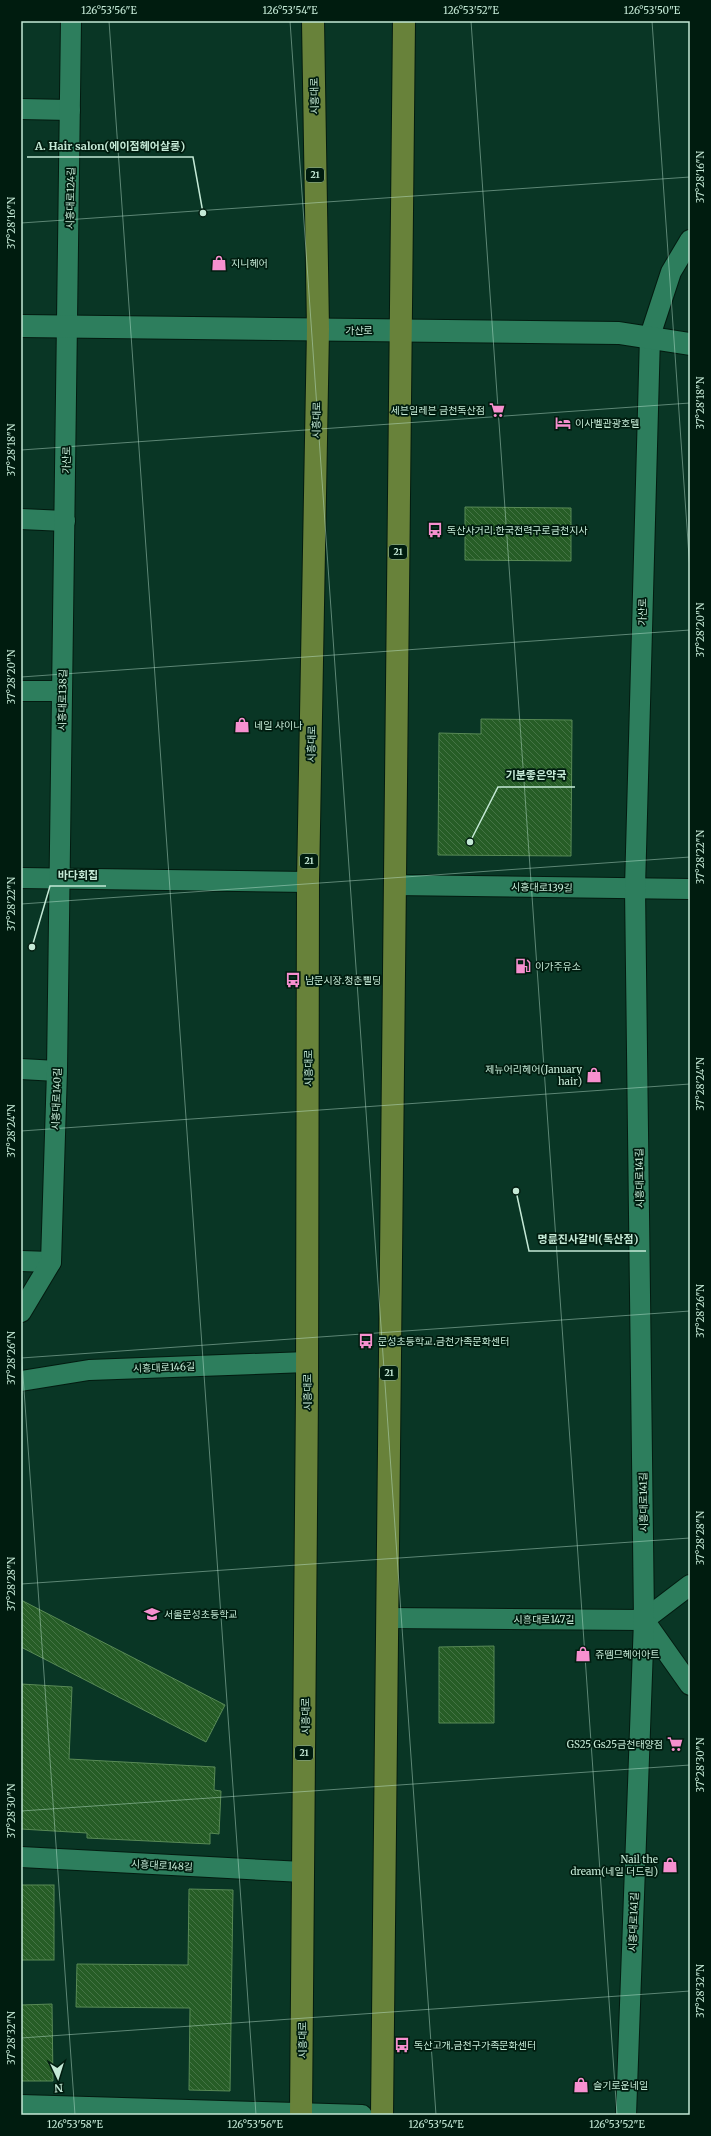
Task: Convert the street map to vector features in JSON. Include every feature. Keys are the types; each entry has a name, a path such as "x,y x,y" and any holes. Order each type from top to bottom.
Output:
{"main road":[{"name":"시흥대로","path":"301,2114 307,1362 308,882 318,330 313,21"},
{"name":"21","path":"382,2115 404,21"},
{"name":"가산로","path":"21,326 619,332 650,336 690,344"}],"street":[{"name":"시흥대로124길","path":"68,327 71,21"},
{"path":"21,109 70,110"},
{"name":"가산로","path":"635,888 650,336 671,272 690,240"},
{"name":"가산로","path":"65,521 68,327"},
{"path":"21,519 65,521"},
{"name":"시흥대로138길","path":"58,878 65,521"},
{"path":"21,691 62,691"},
{"path":"21,878 308,882"},
{"name":"시흥대로140길","path":"21,1312 51,1262 57,1070 58,878"},
{"name":"시흥대로139길","path":"394,885 690,889"},
{"name":"시흥대로141길","path":"626,2115 644,1620 635,888"},
{"path":"21,1069 57,1070"},
{"path":"21,1261 51,1262"},
{"name":"시흥대로146길","path":"21,1381 89,1370 307,1362"},
{"path":"690,1585 644,1620 690,1685"},
{"name":"시흥대로147길","path":"387,1618 644,1620"},
{"name":"시흥대로148길","path":"21,1857 303,1872"},
{"path":"21,2105 59,2110 362,2115"}],"building":[{"path":"465,507 571,508 571,561 465,560"},
{"path":"481,719 572,720 571,856 438,855 439,733 481,734"},
{"path":"21,1600 225,1705 206,1742 21,1647"},
{"path":"494,1646 494,1723 439,1723 439,1647"},
{"path":"21,1684 72,1687 69,1759 215,1767 214,1790 221,1791 219,1834 210,1833 210,1844 87,1838 87,1833 21,1829"},
{"path":"21,1885 54,1885 54,1960 21,1960"},
{"path":"189,1889 233,1890 230,2091 189,2090 190,2008 76,2007 77,1964 188,1965"},
{"path":"52,2004 53,2081 21,2081 21,2005"}],"place":[{"name":"A. Hair salon(에이점헤어살롱)","path":"203,213"},
{"name":"지니헤어","path":"219,263"},
{"name":"세븐일레븐 금천독산점","path":"497,410"},
{"name":"이사벨관광호텔","path":"563,423"},
{"name":"독산사거리.한국전력구로금천지사","path":"435,530"},
{"name":"네일 샤이나","path":"242,725"},
{"name":"기분좋은약국","path":"470,842"},
{"name":"바다회집","path":"32,947"},
{"name":"이가주유소","path":"523,966"},
{"name":"남문시장.청춘삘딩","path":"293,980"},
{"name":"제뉴어리헤어(January hair)","path":"594,1075"},
{"name":"명륜진사갈비(독산점)","path":"516,1191"},
{"name":"문성초등학교.금천가족문화센터","path":"366,1341"},
{"name":"서울문성초등학교","path":"152,1614"},
{"name":"쥬뗌므헤어아트","path":"583,1654"},
{"name":"GS25 Gs25금천태양점","path":"675,1744"},
{"name":"Nail the dream(네일 더드림)","path":"670,1865"},
{"name":"독산고개.금천구가족문화센터","path":"402,2045"},
{"name":"슬기로운네일","path":"581,2085"}]}
